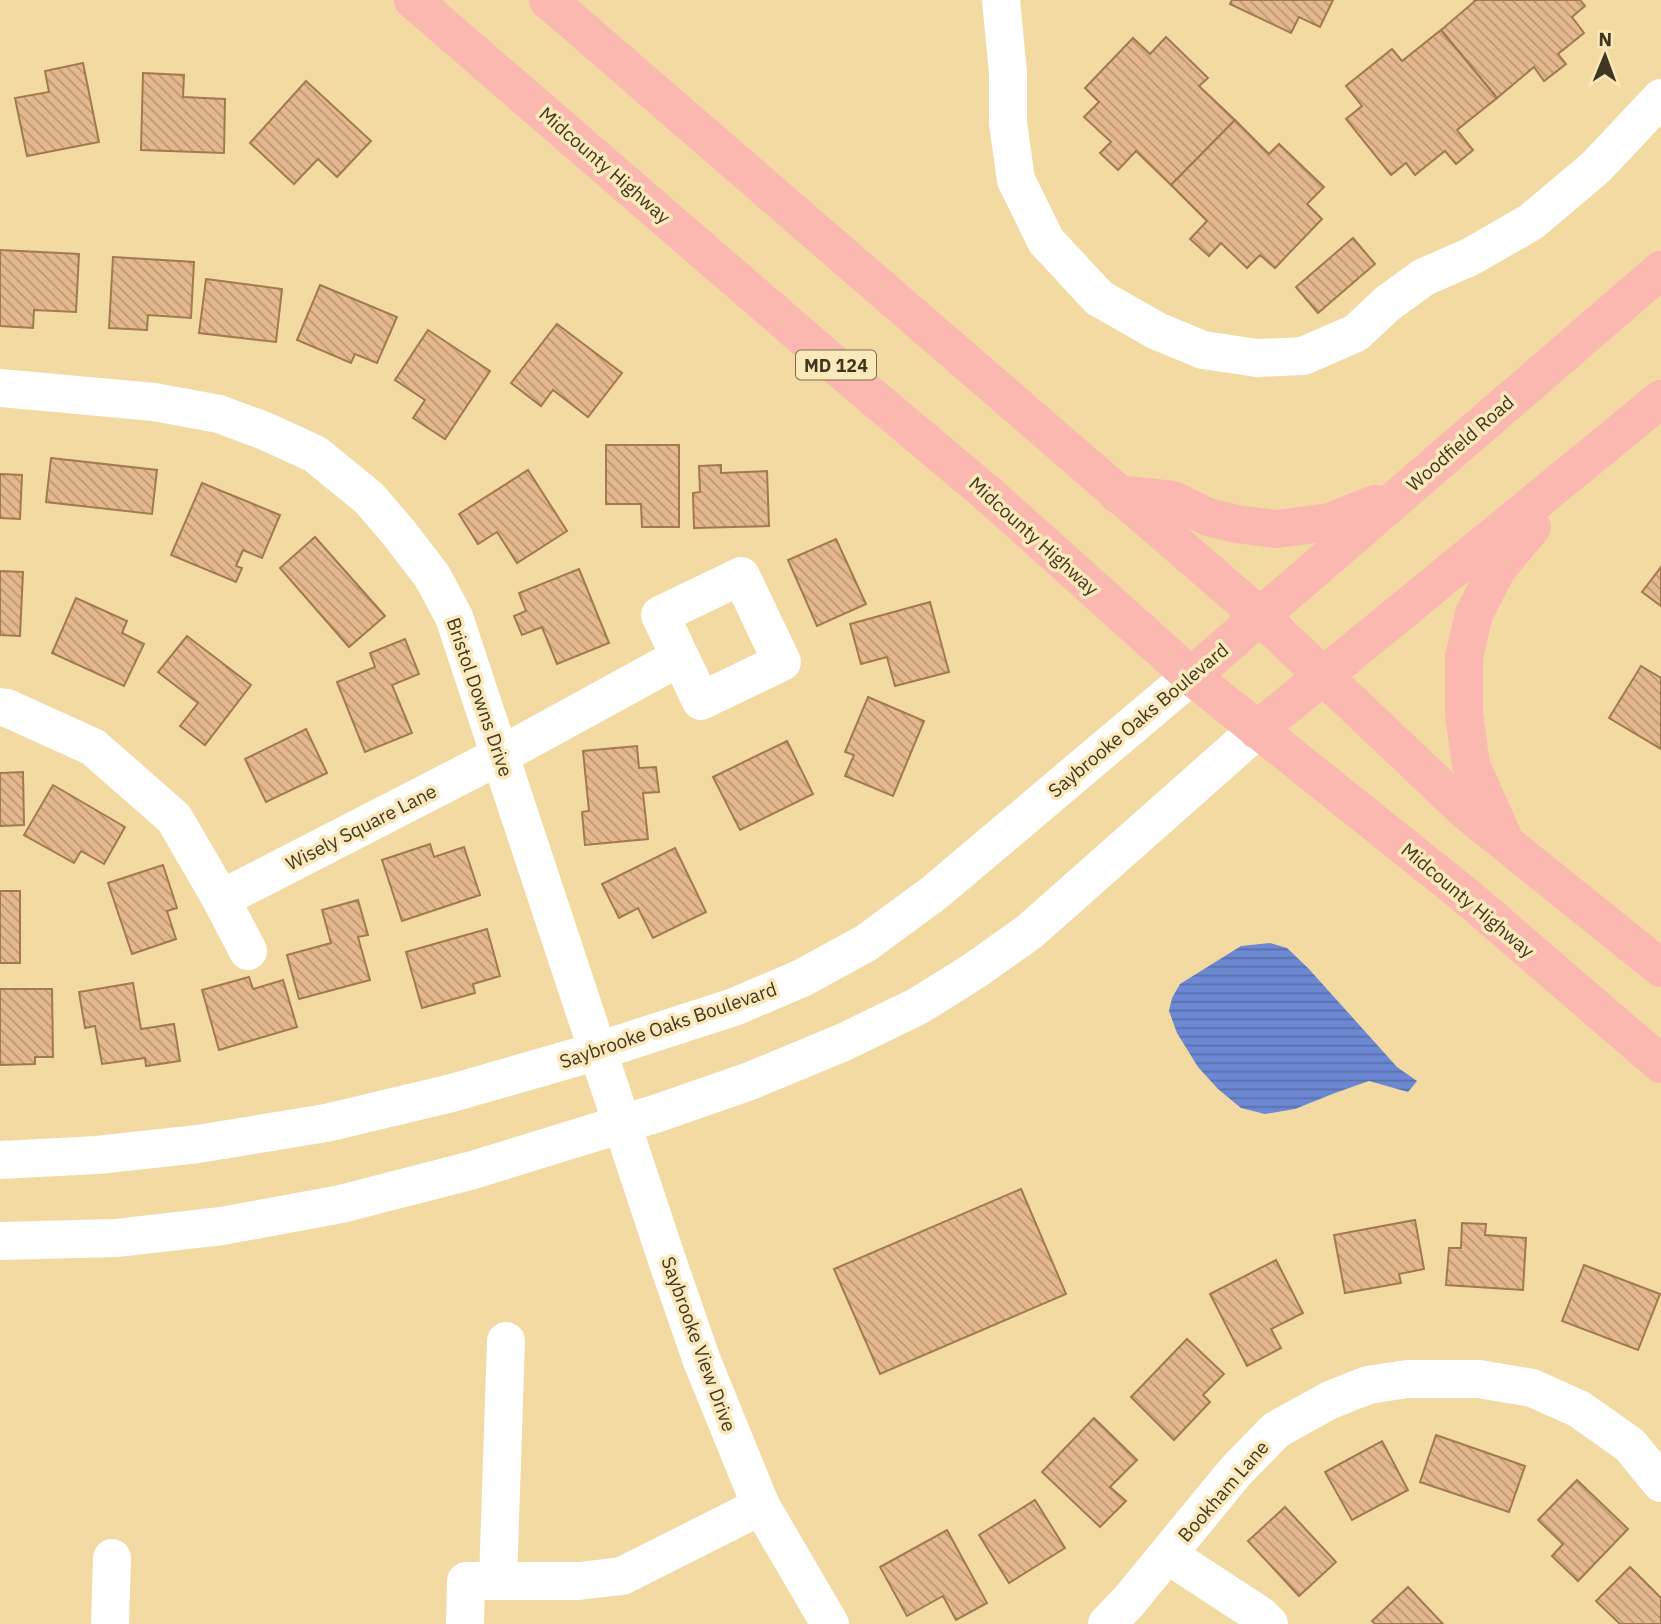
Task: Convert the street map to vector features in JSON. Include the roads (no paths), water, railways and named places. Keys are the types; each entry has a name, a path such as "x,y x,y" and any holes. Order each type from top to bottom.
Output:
{"main road":[{"name":"Midcounty Highway","path":"413,0 987,493 1191,676 1466,896 1661,1064"},
{"path":"548,0 1260,616 1467,812 1661,968"},
{"name":"Woodfield Road","path":"1260,616 1661,270"},
{"path":"1257,730 1661,399"},
{"path":"1506,844 1471,765 1465,714 1464,657 1474,614 1497,569 1589,458"},
{"path":"1117,494 1173,500 1208,517 1277,529 1331,522 1403,492"},
{"name":"Saybrooke Oaks Boulevard","path":"1191,676 1260,616"}],"street":[{"path":"1001,0 1008,73 1008,123 1016,180 1046,241 1098,298 1157,331 1203,350 1257,358 1303,356 1356,333 1388,303 1424,277 1470,257 1531,222 1596,167 1661,98"},
{"name":"Bristol Downs Drive","path":"0,388 154,402 219,414 315,454 369,498 432,576 454,617 598,1051"},
{"name":"Wisely Square Lane","path":"221,899 501,755 680,657"},
{"name":"Saybrooke Oaks Boulevard","path":"0,1160 97,1155 198,1144 326,1122 452,1093 598,1051 734,1007 802,978 866,943 933,892 1191,676"},
{"path":"0,707 93,747 174,818 248,950"},
{"path":"0,1241 129,1236 222,1226 341,1204 473,1170 622,1125 762,1076 844,1042 918,1006 974,971 1029,932 1257,730"},
{"name":"Saybrooke View Drive","path":"598,1051 702,1362 761,1506 830,1624"},
{"path":"498,1581 506,1340"},
{"name":"Bookham Lane","path":"1107,1624 1168,1555 1235,1472 1276,1430 1330,1400 1367,1385 1407,1379 1479,1378 1532,1388 1579,1409 1630,1445 1661,1483"},
{"path":"465,1624 466,1581 579,1581 622,1576 761,1506"},
{"path":"1168,1555 1269,1624"},
{"path":"110,1624 112,1558"}],"water":[{"path":"1270,943 1287,948 1397,1067 1417,1081 1408,1092 1369,1081 1295,1109 1265,1114 1241,1108 1218,1089 1198,1067 1177,1033 1169,1011 1172,998 1180,984 1241,946"}]}
